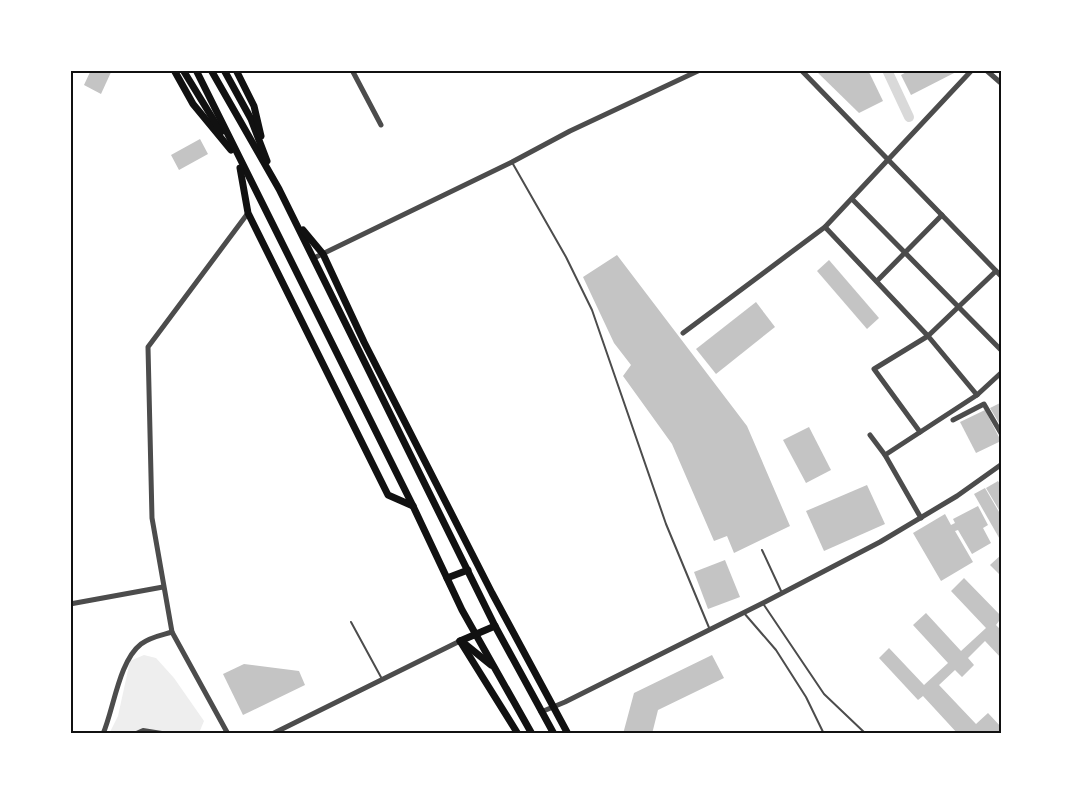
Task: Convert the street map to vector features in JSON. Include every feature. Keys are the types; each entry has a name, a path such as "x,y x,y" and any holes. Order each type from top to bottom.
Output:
{"main road":[{"path":"174,70 193,104 238,159"},
{"path":"183,70 238,159 248,213 388,495 413,506"},
{"path":"196,70 447,578 532,734"},
{"path":"211,70 279,189 495,626 554,734"},
{"path":"224,70 237,92 279,189"},
{"path":"236,70 254,106 259,122 262,148"},
{"path":"297,224 316,243 323,254 364,342 492,593 568,734"},
{"path":"447,578 468,570"},
{"path":"492,593 495,626"},
{"path":"460,641 495,626"},
{"path":"460,641 495,668"},
{"path":"460,641 518,734"}],"street":[{"path":"352,70 381,125"},
{"path":"314,258 512,162 570,130 700,70"},
{"path":"801,70 1002,277"},
{"path":"682,333 825,227 972,70"},
{"path":"986,70 1002,84"},
{"path":"852,199 1002,351"},
{"path":"134,734 143,730 169,734 228,733 172,632 152,518 148,347 248,213"},
{"path":"877,281 942,215"},
{"path":"825,227 928,336 977,395"},
{"path":"920,432 874,369 928,336 996,271"},
{"path":"885,455 977,395 1002,372"},
{"path":"953,420 984,404 1002,435"},
{"path":"870,435 885,455 921,518"},
{"path":"541,712 744,613 880,542 957,496 1002,464"},
{"path":"70,604 163,587"},
{"path":"104,734 131,655 141,644 156,636 172,632"},
{"path":"272,734 460,641"}],"lane":[{"path":"512,162 566,257 592,310 666,524 710,630"},
{"path":"762,550 782,593"},
{"path":"763,603 824,694 866,734"},
{"path":"744,613 776,650 806,698 824,734"},
{"path":"351,622 382,680"}],"shaded area":[{"path":"144,655 156,658 174,678 204,721 199,733 109,734 118,716 130,661"}],"building":[{"path":"91,70 112,70 101,94 84,85"},
{"path":"815,70 868,70 883,101 859,113"},
{"path":"910,70 960,70 911,95 901,75"},
{"path":"200,139 208,154 179,170 171,155"},
{"path":"617,255 747,426 790,526 734,553 727,536 714,541 672,444 623,376 631,365 614,343 583,277"},
{"path":"829,260 879,318 867,329 817,271"},
{"path":"756,302 775,327 716,374 696,349"},
{"path":"1002,402 1002,428 990,408"},
{"path":"985,410 1001,441 976,453 960,422"},
{"path":"809,427 831,470 806,483 783,440"},
{"path":"998,481 1002,487 1002,515 986,488"},
{"path":"867,485 885,524 824,551 806,511"},
{"path":"985,488 1002,517 1002,543 974,494"},
{"path":"978,506 988,525 983,528 991,543 972,554 958,530 955,531 973,562 941,581 913,533 945,514 951,525 955,523 953,519"},
{"path":"1002,554 1002,577 990,565"},
{"path":"725,560 740,597 708,609 694,572"},
{"path":"964,578 1002,617 996,625 1002,631 1002,659 985,641 968,658 974,665 962,677 955,670 939,685 976,724 988,713 1002,728 1002,734 958,734 923,696 918,700 879,658 889,648 924,685 948,663 913,625 926,613 961,651 986,628 951,591"},
{"path":"712,655 724,678 658,710 652,734 623,734 634,693"},
{"path":"244,664 299,671 305,685 243,715 223,674"}],"waterway":[{"path":"887,70 909,117"}]}
